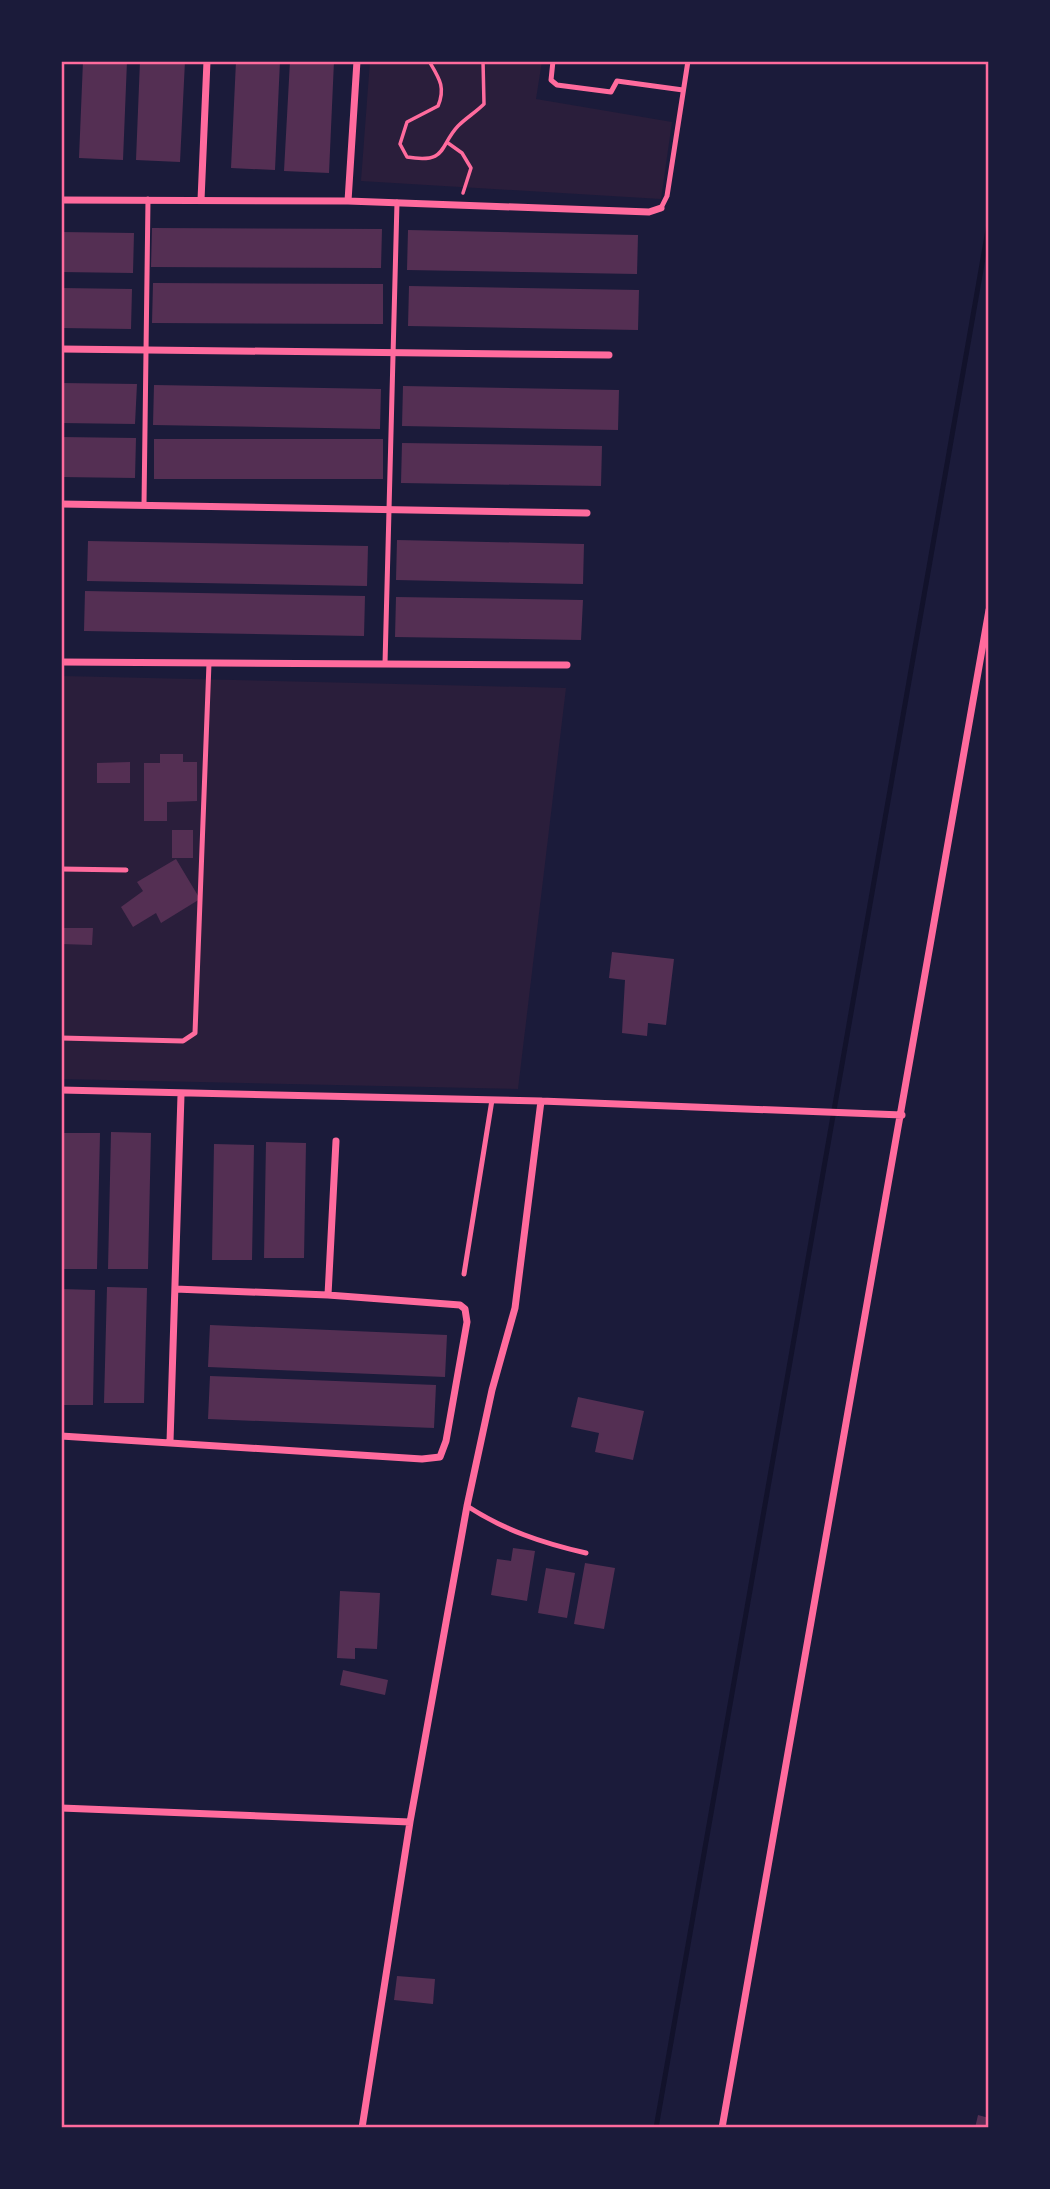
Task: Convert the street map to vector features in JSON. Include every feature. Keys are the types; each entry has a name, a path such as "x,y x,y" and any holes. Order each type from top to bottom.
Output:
{"street":[{"path":"201,200 207,61"},
{"path":"348,201 358,61"},
{"path":"61,200 397,202 649,212 661,208"},
{"path":"61,349 609,355"},
{"path":"61,504 587,513"},
{"path":"722,2128 989,610"},
{"path":"61,662 567,665"},
{"path":"61,1090 181,1095 541,1101 902,1115"},
{"path":"170,1442 181,1095"},
{"path":"362,2128 410,1822 467,1506 492,1390 515,1308 541,1101"},
{"path":"328,1295 337,1141"},
{"path":"61,1436 422,1459 440,1457 446,1441 467,1322 465,1309 455,1303 175,1289"},
{"path":"61,1808 410,1822"}],"lane":[{"path":"553,61 551,80 557,85 611,92 617,81 684,90"},
{"path":"661,208 667,196 688,61"},
{"path":"144,505 148,199"},
{"path":"385,664 397,202"},
{"path":"61,1038 183,1041 195,1033 209,663"},
{"path":"61,869 126,870"},
{"path":"464,1274 492,1100"},
{"path":"467,1506 498,1526 549,1545 586,1553"}],"path":[{"path":"429,61 443,86 443,95 438,106 407,122 400,144 407,157 416,159 434,156 448,143 459,124 484,104 483,61"},
{"path":"448,143 462,153 471,168 458,205"}],"shaded area":[{"path":"370,61 542,61 536,99 672,122 661,199 361,181"},
{"path":"63,676 566,688 518,1089 61,1079"}],"building":[{"path":"83,61 127,61 123,160 79,158"},
{"path":"140,61 185,61 180,162 136,160"},
{"path":"236,61 280,61 275,170 231,168"},
{"path":"290,61 334,61 329,173 284,171"},
{"path":"152,228 382,229 381,268 151,267"},
{"path":"408,230 638,235 637,274 407,270"},
{"path":"61,232 134,233 133,273 61,272"},
{"path":"153,283 383,284 383,324 152,323"},
{"path":"409,286 639,290 638,330 408,326"},
{"path":"61,288 132,289 131,329 61,328"},
{"path":"61,383 137,384 135,424 61,423"},
{"path":"154,385 381,389 380,429 153,425"},
{"path":"403,386 619,390 618,430 402,426"},
{"path":"61,437 136,438 135,478 61,477"},
{"path":"154,439 383,439 383,479 154,479"},
{"path":"402,443 602,446 601,486 401,483"},
{"path":"397,540 584,544 583,584 396,580"},
{"path":"88,541 368,546 367,586 87,581"},
{"path":"85,591 365,596 364,636 84,631"},
{"path":"396,597 583,600 581,640 395,637"},
{"path":"160,754 183,754 183,762 197,762 197,801 167,802 167,821 144,821 144,763 160,763"},
{"path":"130,762 130,783 97,783 97,763"},
{"path":"172,830 193,830 193,858 172,858"},
{"path":"176,859 200,899 161,923 156,913 133,927 121,907 143,891 137,882"},
{"path":"61,928 93,928 92,945 61,944"},
{"path":"612,952 674,959 666,1025 648,1023 647,1036 622,1033 625,980 609,978"},
{"path":"111,1132 151,1133 148,1269 108,1269"},
{"path":"61,1133 100,1133 97,1269 61,1269"},
{"path":"266,1142 306,1143 304,1258 264,1258"},
{"path":"214,1144 254,1145 252,1260 212,1260"},
{"path":"107,1287 147,1288 144,1403 104,1403"},
{"path":"61,1289 95,1290 93,1405 61,1405"},
{"path":"210,1325 447,1335 445,1377 208,1367"},
{"path":"210,1376 436,1385 434,1428 208,1419"},
{"path":"578,1397 644,1411 633,1460 595,1452 599,1433 571,1427"},
{"path":"513,1548 535,1551 527,1601 491,1595 497,1559 511,1561"},
{"path":"585,1563 615,1568 604,1629 574,1624"},
{"path":"546,1568 575,1573 567,1618 538,1613"},
{"path":"340,1591 380,1593 377,1649 355,1648 355,1659 337,1658"},
{"path":"343,1670 388,1680 385,1695 340,1685"},
{"path":"397,1976 435,1979 433,2004 394,2000"},
{"path":"978,2115 989,2118 989,2128 975,2128"}],"waterway":[{"path":"656,2128 989,224"}]}
